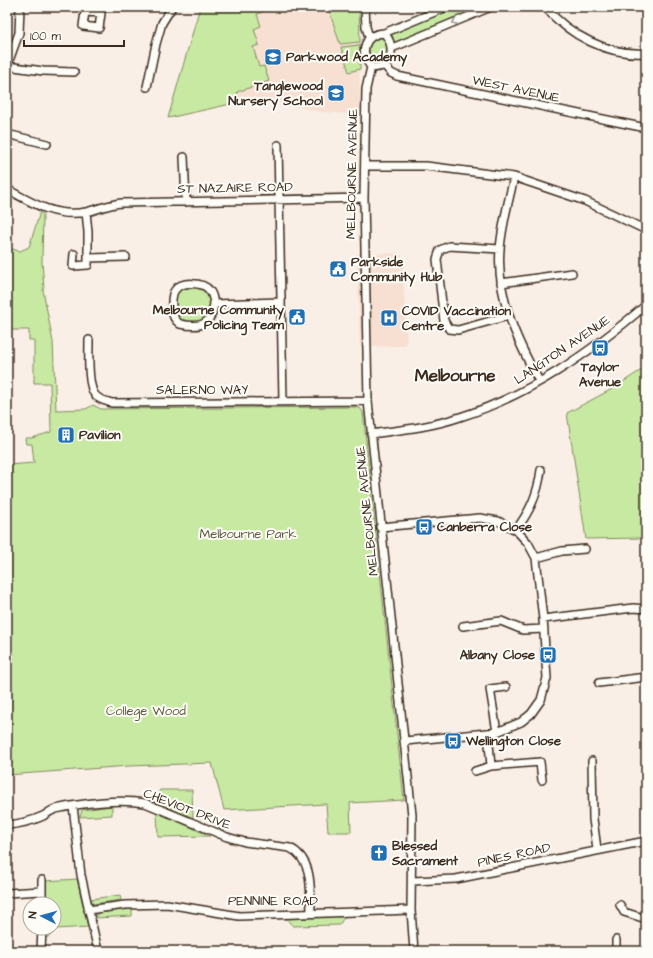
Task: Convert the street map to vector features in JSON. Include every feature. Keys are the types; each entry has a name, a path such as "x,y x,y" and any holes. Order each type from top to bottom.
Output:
{"street":[{"path":"20,7 19,33 7,66 43,71 74,72"},
{"path":"147,87 162,23 172,7"},
{"path":"365,7 366,27 369,38 375,34 384,33 447,7"},
{"path":"392,48 491,7"},
{"path":"545,7 558,21 592,44 635,54 646,53"},
{"path":"371,67 378,68 385,66 390,58 392,48 390,39 384,33"},
{"name":"MELBOURNE AVENUE","path":"369,38 366,44 365,53 366,61 371,67 366,89 364,198 368,401 380,527 405,741 412,815 412,910 414,951"},
{"name":"WEST AVENUE","path":"385,66 391,73 397,76 646,128"},
{"path":"7,134 47,144"},
{"path":"278,145 283,402"},
{"path":"184,157 186,202"},
{"path":"365,166 426,166 514,177 585,201 646,230"},
{"path":"514,177 500,249 501,283 508,316 539,381"},
{"name":"ST NAZAIRE ROAD","path":"7,189 37,206 52,211 69,213 86,212 106,205 278,199 364,198"},
{"path":"74,254 73,266 88,266 86,212"},
{"path":"500,249 449,246 440,250 437,259 444,321 449,328 458,330 508,316"},
{"path":"88,258 126,257"},
{"path":"501,283 572,273"},
{"path":"199,284 206,287 212,293 214,304 211,318 208,322 200,325 180,324 172,312 173,293 176,288 184,285 199,284"},
{"path":"214,304 280,302"},
{"name":"LANGTON AVENUE","path":"371,434 423,426 459,418 516,395 588,351 646,305"},
{"name":"SALERNO WAY","path":"89,340 90,384 95,395 102,400 112,403 368,401"},
{"path":"516,530 532,506 538,489 541,470"},
{"path":"380,527 480,518 498,521 516,530 528,543 536,558 544,629 547,678 541,700 531,714 521,722 497,732 405,741"},
{"path":"536,558 562,551 585,549"},
{"path":"543,619 633,608 646,609"},
{"path":"464,626 501,621 523,630 544,629"},
{"path":"599,683 646,677"},
{"path":"497,732 490,689 506,687"},
{"path":"488,733 491,766"},
{"path":"592,761 593,819 597,849"},
{"path":"475,770 491,766 540,762 542,780"},
{"name":"CHEVIOT DRIVE","path":"7,824 27,823 54,810 74,806 133,801 145,803 227,837 245,842 290,848 300,855 305,861 308,870 311,913"},
{"path":"74,806 81,875 98,951"},
{"name":"PINES ROAD","path":"412,881 456,879 597,849 646,841"},
{"path":"42,880 42,896"},
{"path":"7,893 42,891"},
{"name":"PENNINE ROAD","path":"88,910 125,905 167,904 239,916 412,910"},
{"path":"620,905 624,912 646,919"},
{"path":"41,951 42,936"},
{"path":"616,940 616,951"}],"shaded area":[{"name":"Parkwood Academy","path":"200,7 359,7 360,115 321,112 259,99 168,118"},
{"path":"397,253 402,255 407,343 405,346 360,347 357,254"}],"green space":[{"path":"200,7 270,7 270,9 257,14 261,26 254,29 259,45 253,47 259,67 264,66 269,81 237,92 240,102 168,118"},
{"path":"328,7 359,7 360,42 340,44"},
{"path":"455,7 484,7 395,43 391,33"},
{"path":"376,38 384,38 389,45 387,57 381,65 373,64 369,56 369,48 371,44"},
{"path":"360,45 360,69 349,72 341,47"},
{"name":"Melbourne Park","path":"40,212 43,214 43,290 53,342 56,410 86,409 93,405 101,409 355,407 360,408 363,412 404,800 350,803 351,832 328,832 326,804 224,810 212,763 129,766 7,775 7,465 34,463 32,444 26,444 25,438 32,438 51,432 50,383 34,383 34,340 29,340 29,330 11,330 11,314 7,302 7,248 20,251 29,247"},
{"path":"200,287 205,290 210,298 210,308 206,318 203,322 186,323 179,320 175,307 178,293 183,289"},
{"path":"646,367 646,568 643,538 586,539 567,413 612,389"},
{"path":"160,790 192,790 193,818 153,801"},
{"path":"112,806 112,815 80,817 82,810"},
{"path":"157,812 210,836 158,837"},
{"path":"77,879 88,927 62,929 62,896 45,896 45,881"},
{"path":"120,895 121,900 93,904 91,899"},
{"path":"132,909 132,916 96,918 97,913"},
{"path":"345,916 339,925 293,926 286,919"}],"place":[{"name":"Parkwood Academy","path":"273,57"},
{"name":"Tanglewood Nursery School","path":"336,93"},
{"name":"Parkside Community Hub","path":"338,269"},
{"name":"Melbourne Community Policing Team","path":"297,317"},
{"name":"COVID Vaccination Centre","path":"389,318"},
{"name":"Taylor Avenue","path":"600,348"},
{"name":"Pavilion","path":"66,435"},
{"name":"Canberra Close","path":"424,527"},
{"name":"Albany Close","path":"548,655"},
{"name":"Wellington Close","path":"453,741"},
{"name":"Blessed Sacrament","path":"379,853"}],"district":[{"name":"Melbourne","path":"455,376"}],"park label":[{"name":"College Wood","path":"146,711"}]}
